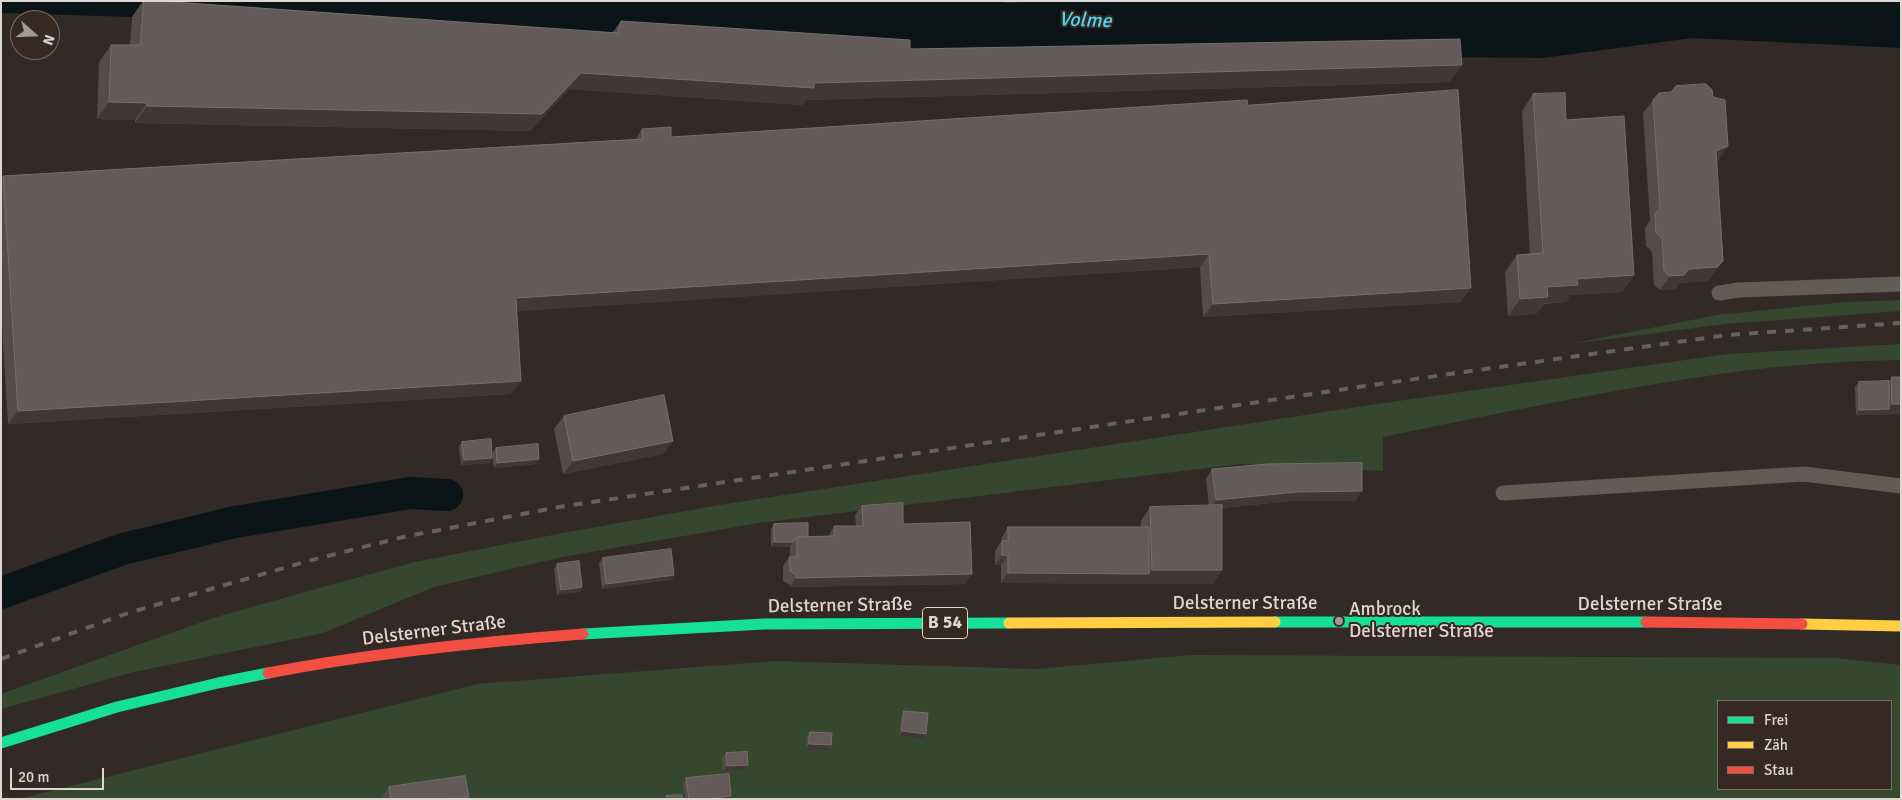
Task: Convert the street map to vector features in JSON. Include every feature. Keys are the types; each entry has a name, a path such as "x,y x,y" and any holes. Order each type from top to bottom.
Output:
{"main road":[{"name":"Delsterner Straße","path":"1,743 117,707 218,683 322,663 484,641 621,631 764,624 1108,622 1671,622 1901,626"}],"lane":[{"path":"1719,293 1739,290 1901,284"},
{"path":"1503,493 1804,474 1901,486"}],"green space":[{"path":"1901,300 1901,311 1726,324 1570,344 1717,315 1846,302"},
{"path":"1901,344 1901,360 1835,362 1748,370 1684,379 1554,402 1383,437 1383,471 1240,464 759,523 562,557 434,587 323,633 134,672 1,709 1,694 213,618 415,562 563,533 719,505 1370,405 1727,354"},
{"path":"1191,655 1835,658 1901,665 1901,799 19,799 477,684 775,661 1037,669"}],"water":[{"name":"Volme","path":"1,1 993,1 1008,3 1044,1 1901,1 1901,48 1692,38 1543,58 607,50 132,17 60,15 60,10 10,10 10,13 1,13"}],"building":[{"path":"144,1 618,33 621,21 910,40 910,49 1460,39 1462,65 814,83 814,88 581,73 542,114 147,106 147,103 109,102 111,45 140,45"},
{"path":"1706,84 1712,90 1713,97 1725,100 1728,146 1716,151 1723,261 1717,267 1689,269 1684,275 1670,276 1664,271 1662,238 1656,233 1655,214 1660,208 1653,100 1659,93 1671,92 1676,86"},
{"path":"1458,90 1471,288 1213,304 1209,254 516,298 521,381 18,411 3,176 643,139 642,129 671,127 671,137 1247,100 1248,105"},
{"path":"1565,93 1566,120 1624,116 1634,275 1577,279 1578,285 1547,287 1548,297 1520,299 1517,255 1543,253 1533,94"},
{"path":"1892,377 1901,377 1901,404 1892,404"},
{"path":"1889,381 1889,409 1859,410 1859,382"},
{"path":"664,395 673,441 573,461 564,416"},
{"path":"491,439 492,458 464,460 462,442"},
{"path":"538,444 539,459 497,463 496,448"},
{"path":"1362,463 1362,491 1297,492 1216,500 1212,469 1267,464"},
{"path":"903,503 903,524 970,522 972,574 796,578 797,575 790,571 789,557 797,557 797,537 835,536 834,526 863,526 862,506"},
{"path":"1222,505 1222,570 1152,570 1150,507"},
{"path":"808,523 808,537 797,537 793,542 774,542 774,524"},
{"path":"1008,527 1149,527 1149,574 1008,573 1008,556 1002,555 1002,541 1008,541"},
{"path":"671,549 674,575 606,584 603,558"},
{"path":"579,561 582,587 561,590 557,564"},
{"path":"904,711 928,713 926,734 902,731"},
{"path":"810,732 832,733 831,745 809,744"},
{"path":"747,752 748,765 727,766 726,753"},
{"path":"729,774 731,796 689,799 686,778"},
{"path":"465,776 469,798 391,799 389,787"},
{"path":"682,795 682,799 666,799 666,796"}],"waterway":[{"path":"1,593 123,549 235,522 410,493 447,495"}],"railway":[{"path":"1,659 128,613 308,561 403,537 559,507 1365,386 1727,335 1901,323"}],"traffic: fast":[{"path":"1275,622 1646,622"},
{"path":"583,634 764,624 1009,623"},
{"path":"1,743 117,707 268,673"}],"traffic: slow":[{"path":"1009,623 1275,622"},
{"path":"1802,624 1901,626"}],"traffic: jam":[{"path":"1646,622 1802,624"},
{"path":"268,673 425,649 583,634"}],"place":[{"name":"Ambrock Delsterner Straße","path":"1339,621"}]}
